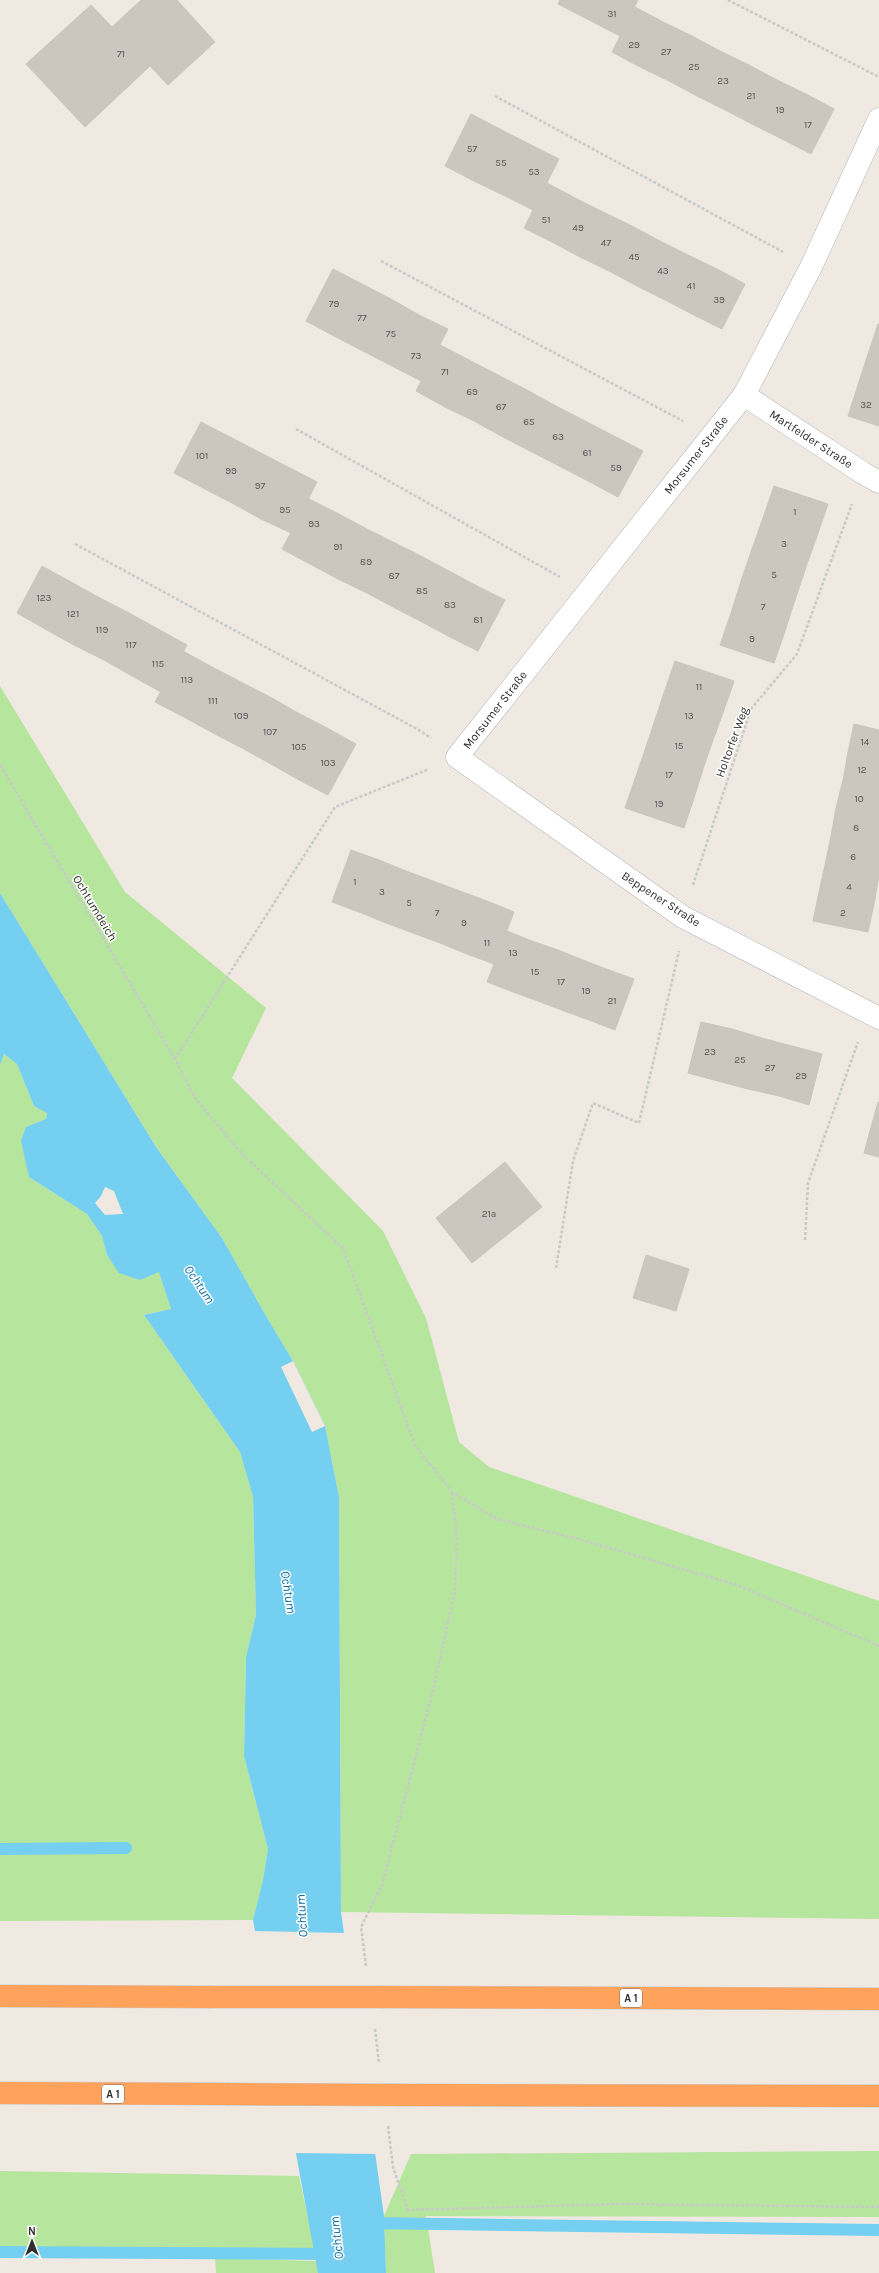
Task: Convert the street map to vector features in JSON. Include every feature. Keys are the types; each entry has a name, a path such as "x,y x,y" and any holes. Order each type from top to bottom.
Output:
{"highway":[{"name":"A 1","path":"0,1996 879,1999"},
{"name":"A 1","path":"0,2093 879,2096"}],"street":[{"name":"Morsumer Straße","path":"457,757 744,395 811,267 879,119"},
{"name":"Martfelder Straße","path":"744,395 871,478"},
{"name":"Beppener Straße","path":"457,757 683,917 874,1015"}],"path":[{"path":"728,0 879,77"},
{"path":"495,96 811,267"},
{"path":"381,261 711,436"},
{"path":"296,429 555,573 584,598"},
{"name":"Holtorfer Weg","path":"556,1268 573,1161 593,1103 639,1123 679,948 683,917 752,709 797,654 871,478"},
{"path":"75,544 417,729 457,757"},
{"path":"175,1059 335,808 457,757"},
{"name":"Ochtumdeich","path":"0,765 175,1059 196,1098 243,1155 343,1248 415,1445 452,1492"},
{"path":"805,1240 808,1183 874,1015"},
{"path":"452,1492 497,1519 582,1540 737,1586 879,1646"},
{"path":"367,1973 361,1926 382,1885 432,1694 455,1591 457,1540 452,1492"},
{"path":"374,2028 380,2066"},
{"path":"387,2121 393,2167 408,2210 620,2204 879,2207"}],"green space":[{"path":"0,686 125,892 266,1008 232,1078 383,1231 426,1318 459,1442 489,1467 879,1601 879,1919 341,1912 339,1497 325,1426 293,1361 222,1238 156,1147 0,893"},
{"path":"4,1054 17,1064 34,1106 47,1112 46,1119 26,1127 29,1177 87,1214 102,1236 107,1255 140,1280 159,1271 171,1309 144,1315 240,1452 253,1497 256,1615 246,1657 244,1756 268,1849 263,1880 253,1920 0,1921 0,1065"},
{"path":"879,2151 879,2217 426,2216 435,2273 386,2273 384,2216 411,2154"},
{"path":"0,2171 299,2176 315,2250 0,2247"},
{"path":"215,2258 317,2261 318,2273 216,2273"}],"water":[{"name":"Ochtum","path":"0,893 156,1147 222,1238 293,1361 325,1426 339,1497 341,1912 384,2216 386,2273 318,2273 253,1920 263,1880 268,1849 244,1756 246,1657 256,1615 253,1497 240,1452 144,1315 171,1309 159,1272 140,1280 119,1273 107,1255 102,1236 87,1214 29,1177 21,1141 26,1127 46,1119 47,1113 34,1106 17,1064 4,1054 0,1065","holes":["105,1187 114,1191 123,1214 105,1215 95,1203 101,1196"]}],"pier":[{"path":"293,1361 325,1426 312,1432 281,1367"},
{"path":"253,1931 346,1933 378,2154 293,2153"}],"building":[{"path":"141,0 177,0 215,42 168,85 150,66 85,127 26,64 91,5 112,27"},
{"path":"560,0 599,0 589,20 558,4"},
{"path":"599,0 638,0 620,36 589,20"},
{"path":"635,7 663,22 640,67 612,52"},
{"path":"663,22 692,36 669,81 640,67"},
{"path":"692,36 720,51 697,96 669,81"},
{"path":"720,51 749,65 725,110 697,96"},
{"path":"749,65 777,80 754,125 725,110"},
{"path":"777,80 806,94 782,139 754,125"},
{"path":"806,94 834,109 811,154 782,139"},
{"path":"471,114 500,129 474,181 445,166"},
{"path":"500,129 529,144 503,195 474,181"},
{"path":"529,144 559,159 533,210 503,195"},
{"path":"547,183 575,198 552,242 524,228"},
{"path":"575,198 603,212 580,257 552,242"},
{"path":"603,212 632,226 609,271 580,257"},
{"path":"632,226 660,241 637,286 609,271"},
{"path":"660,241 688,255 665,300 637,286"},
{"path":"688,255 717,269 694,315 665,300"},
{"path":"333,269 362,284 334,336 306,321"},
{"path":"717,269 745,284 722,329 694,315"},
{"path":"362,284 391,299 363,351 334,336"},
{"path":"391,299 419,315 392,366 363,351"},
{"path":"419,315 448,329 421,381 392,366"},
{"path":"879,324 879,358 868,354"},
{"path":"440,345 469,360 445,407 416,391"},
{"path":"868,354 879,358 879,392 858,385"},
{"path":"469,360 498,375 474,421 445,407"},
{"path":"498,375 527,390 503,437 474,421"},
{"path":"858,385 879,392 879,426 848,416"},
{"path":"527,390 556,406 532,452 503,437"},
{"path":"556,406 585,421 561,467 532,452"},
{"path":"585,421 614,436 590,482 561,467"},
{"path":"201,422 230,437 203,488 174,473"},
{"path":"614,436 643,451 618,497 590,482"},
{"path":"230,437 259,452 232,503 203,488"},
{"path":"259,452 288,467 261,519 232,503"},
{"path":"288,467 317,482 291,533 261,519"},
{"path":"774,486 828,504 817,536 763,518"},
{"path":"309,499 337,513 310,564 282,549"},
{"path":"337,513 365,528 338,579 310,564"},
{"path":"763,518 817,536 806,567 752,549"},
{"path":"365,528 393,542 367,593 338,579"},
{"path":"393,542 421,556 395,608 367,593"},
{"path":"752,549 806,567 795,600 741,581"},
{"path":"421,556 449,571 422,622 395,608"},
{"path":"42,566 71,582 45,629 17,613"},
{"path":"449,571 477,586 450,637 422,622"},
{"path":"741,581 795,600 785,631 731,613"},
{"path":"71,582 100,598 74,645 45,629"},
{"path":"477,586 505,600 478,651 450,637"},
{"path":"100,598 129,613 104,660 74,645"},
{"path":"129,613 158,629 132,676 104,660"},
{"path":"731,613 785,631 774,663 720,645"},
{"path":"158,629 187,645 161,692 132,676"},
{"path":"183,651 212,667 184,717 155,702"},
{"path":"675,661 734,681 724,710 665,690"},
{"path":"212,667 241,682 213,733 184,717"},
{"path":"241,682 270,697 242,748 213,733"},
{"path":"665,690 724,710 713,740 655,720"},
{"path":"270,697 298,713 271,764 242,748"},
{"path":"298,713 327,728 299,780 271,764"},
{"path":"655,720 713,740 703,769 645,750"},
{"path":"854,724 879,730 879,759 848,752"},
{"path":"327,728 356,744 328,795 299,780"},
{"path":"645,750 703,769 694,798 635,779"},
{"path":"848,752 879,759 879,788 843,780"},
{"path":"635,779 694,798 684,828 625,808"},
{"path":"843,780 879,788 879,817 836,808"},
{"path":"836,808 879,817 879,847 831,836"},
{"path":"831,836 879,847 879,876 825,865"},
{"path":"351,850 379,860 359,912 332,902"},
{"path":"379,860 406,871 386,923 359,912"},
{"path":"825,865 879,876 874,904 819,892"},
{"path":"406,871 433,881 413,933 386,923"},
{"path":"433,881 460,891 440,943 413,933"},
{"path":"460,891 487,901 467,954 440,943"},
{"path":"819,892 874,904 868,932 813,921"},
{"path":"487,901 514,912 494,964 467,954"},
{"path":"507,931 532,941 513,992 487,982"},
{"path":"532,941 558,950 538,1001 513,992"},
{"path":"558,950 583,960 564,1011 538,1001"},
{"path":"583,960 609,970 589,1020 564,1011"},
{"path":"609,970 634,979 615,1030 589,1020"},
{"path":"701,1022 732,1029 718,1081 688,1073"},
{"path":"732,1029 762,1038 748,1089 718,1081"},
{"path":"762,1038 792,1046 779,1096 748,1089"},
{"path":"792,1046 822,1054 809,1105 779,1096"},
{"path":"878,1102 879,1103 879,1157 864,1153"},
{"path":"505,1162 542,1207 472,1263 436,1218"},
{"path":"646,1255 689,1269 676,1311 633,1298"}],"waterway":[{"path":"0,1849 126,1848"},
{"path":"368,2223 879,2230"},
{"name":"Ochtum","path":"0,2252 331,2254"}]}
